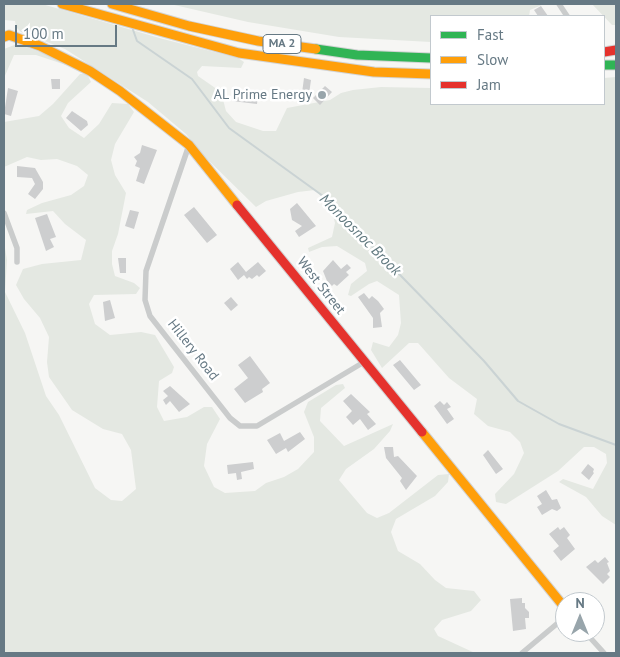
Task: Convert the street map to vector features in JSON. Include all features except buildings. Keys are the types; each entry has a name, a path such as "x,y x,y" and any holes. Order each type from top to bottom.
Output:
{"main road":[{"name":"MA 2","path":"62,4 238,52 273,59 365,71 430,74"},
{"name":"MA 2","path":"112,4 223,34 323,51 430,58"},
{"name":"West Street","path":"6,36 40,46 90,71 120,91 189,145 555,596"}],"street":[{"path":"559,4 565,15"},
{"name":"Hillery Road","path":"189,145 146,271 145,302 150,316 230,418 240,426 261,424 364,362"},
{"path":"4,213 17,248 17,262"},
{"path":"522,653 555,625"},
{"path":"594,642 604,653"}],"shaded area":[{"path":"4,4 42,4 163,39 238,58 244,62 241,68 202,66 197,72 198,76 221,92 226,111 236,122 263,131 276,131 287,108 330,100 341,93 353,90 381,87 430,88 430,105 605,105 605,78 616,77 616,525 602,516 586,497 559,482 563,479 593,489 607,463 606,454 594,447 584,447 558,471 506,504 496,502 495,494 514,474 524,453 520,442 510,432 488,426 474,414 477,399 449,378 418,343 409,343 382,368 371,350 373,342 389,347 398,335 401,323 399,295 377,281 351,296 348,295 351,284 367,271 365,263 337,246 322,247 309,252 308,248 332,237 335,223 331,207 315,190 298,192 266,201 256,207 202,154 186,134 148,102 65,49 21,32 16,27 15,21 4,20"},
{"path":"170,4 544,4 530,10 529,15 430,15 430,42 339,37 248,22"},
{"path":"592,4 616,4 616,25 612,25 605,18 605,15 602,15"},
{"path":"17,44 66,61 66,65 36,55 14,55 4,78 4,49"},
{"path":"80,74 87,74 91,82 68,103 61,116 69,128 84,138 99,124 112,103 128,104 134,112 115,144 111,160 115,175 126,193 118,234 112,251 112,264 115,276 134,283 140,288 136,294 94,295 89,304 95,324 110,335 141,332 155,335 174,367 172,373 159,381 157,407 164,421 187,417 204,407 212,407 220,419 207,444 204,466 214,487 225,493 255,491 266,483 284,477 298,469 314,452 314,437 304,412 308,402 336,385 343,384 345,388 321,408 320,421 344,446 393,424 390,431 374,449 346,469 339,480 367,513 377,518 389,513 438,475 449,474 448,482 435,496 396,519 391,532 398,551 420,564 435,580 446,588 474,591 481,600 471,611 442,620 434,629 438,636 475,653 4,653 4,242 7,260 5,292 25,333 46,396 59,415 95,488 111,500 122,501 136,489 131,450 122,434 103,429 72,410 49,377 47,362 49,337 40,318 24,299 16,285 23,269 42,264 81,260 86,240 65,224 53,211 26,214 27,210 42,203 71,195 84,186 88,175 77,166 57,159 41,160 27,157 4,167 4,122 39,116 53,104"}],"waterway":[{"name":"Monoosnoc Brook","path":"132,27 137,41 192,79 229,128 323,196 484,361 518,401 559,424 616,445"}],"traffic: fast":[{"path":"316,49 357,55 430,58"},
{"path":"605,65 616,65"}],"traffic: slow":[{"path":"62,4 239,53 374,72 430,74"},
{"path":"112,4 189,26 258,41 316,49"},
{"path":"4,37 9,35 40,46 90,71 120,91 189,145 237,205"},
{"path":"422,432 555,596"}],"traffic: jam":[{"path":"605,52 616,50"},
{"path":"237,205 422,432"}],"place":[{"name":"AL Prime Energy","path":"322,95"}]}
